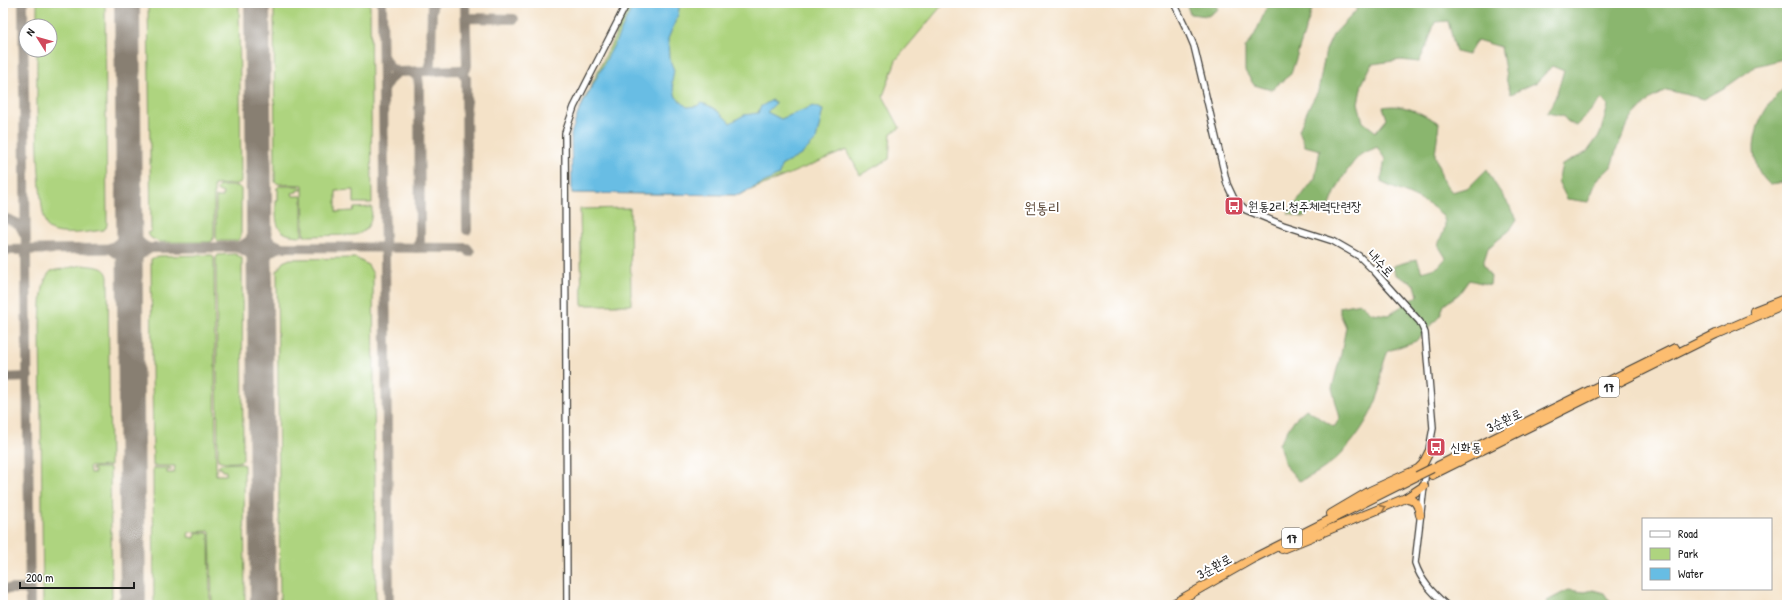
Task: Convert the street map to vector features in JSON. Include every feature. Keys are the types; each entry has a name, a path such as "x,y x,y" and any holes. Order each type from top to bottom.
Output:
{"highway":[{"name":"3순환로","path":"1423,477 1748,314 1787,296"},
{"name":"3순환로","path":"1171,605 1227,572 1709,337 1787,304"},
{"path":"1282,546 1406,498 1423,477 1423,464 1429,452"},
{"path":"1406,498 1410,498 1414,501 1419,508 1420,515"},
{"name":"3순환로","path":"1181,605 1282,546"}],"street":[{"path":"566,605 565,133 574,107 627,3"},
{"name":"내수로","path":"1174,3 1192,40 1227,184 1234,199 1242,207 1252,213 1283,225 1333,241 1352,251 1372,268 1422,325 1426,342 1433,428 1429,452"},
{"path":"1423,477 1415,563 1420,576 1430,589 1446,605"}],"green space":[{"path":"37,3 105,3 107,224 106,228 103,230 60,233 49,229 44,219 39,174 37,58 58,58 58,18 37,18"},
{"path":"148,3 239,3 241,182 237,184 214,185 214,237 211,242 159,242 151,238 147,233 151,231"},
{"path":"274,3 370,3 372,203 354,203 354,190 336,191 336,212 353,211 354,208 372,207 369,225 359,234 304,236 303,185 279,184 275,182"},
{"path":"631,3 944,3 896,60 883,96 900,128 891,133 889,159 860,175 847,150 739,195 572,193 575,127 582,104"},
{"path":"1186,3 1214,3 1218,9 1208,16 1190,14"},
{"path":"1269,3 1314,3 1291,74 1271,90 1254,85 1245,71 1245,48 1254,36"},
{"path":"1357,3 1787,3 1787,61 1783,59 1756,66 1729,85 1704,99 1667,90 1650,99 1630,120 1617,148 1611,167 1597,180 1588,202 1567,199 1558,181 1562,165 1587,152 1600,134 1608,106 1602,99 1576,126 1567,121 1563,116 1547,113 1555,98 1564,71 1552,66 1537,82 1511,94 1507,82 1501,47 1477,40 1468,55 1456,52 1448,21 1435,22 1419,62 1401,60 1372,64 1362,84 1358,103 1363,122 1376,132 1387,119 1383,107 1398,106 1412,110 1439,123 1435,155 1443,181 1452,192 1469,187 1487,169 1517,219 1510,230 1488,248 1483,264 1491,277 1490,285 1469,280 1459,294 1444,305 1440,316 1416,341 1388,351 1381,372 1379,393 1374,407 1358,434 1337,457 1325,467 1313,475 1299,481 1285,465 1279,444 1294,420 1306,409 1334,427 1340,418 1332,388 1346,327 1340,314 1340,307 1360,303 1372,313 1388,315 1418,296 1415,285 1395,274 1393,266 1417,259 1422,272 1438,267 1446,258 1438,245 1445,227 1443,217 1438,211 1419,199 1381,182 1385,159 1377,147 1360,155 1354,161 1344,175 1332,199 1327,215 1317,207 1303,217 1288,214 1315,178 1320,150 1305,146 1299,130 1318,91 1326,50 1333,35 1356,11"},
{"path":"1787,86 1787,182 1769,184 1759,171 1755,158 1754,146 1756,135 1759,123 1764,113 1771,102"},
{"path":"219,186 238,186 241,189 241,236 237,241 218,241 216,239 216,197 223,197 223,193 216,190"},
{"path":"279,186 299,186 302,188 302,190 297,190 297,192 292,193 293,196 302,196 302,236 286,234 278,227 276,200 278,200 278,189 276,189"},
{"path":"630,208 631,305 582,305 580,209"},
{"path":"235,254 242,258 243,460 238,462 224,462 218,460 216,258 218,255"},
{"path":"212,255 214,258 216,475 226,475 226,471 222,471 222,468 218,468 220,464 240,463 244,465 245,605 212,605 210,531 189,532 188,537 195,538 196,533 208,533 209,535 210,605 154,605 153,468 170,468 172,470 167,470 167,473 174,473 175,466 153,466 151,259 158,256"},
{"path":"356,258 368,265 373,274 376,605 280,605 277,271 283,262 290,259"},
{"path":"83,265 102,268 107,273 108,277 110,466 89,467 90,473 95,473 95,470 91,470 93,468 110,468 112,597 107,605 43,605 40,325 42,296 47,275 51,271"},
{"path":"1568,590 1585,592 1593,590 1604,593 1610,602 1610,605 1549,605 1547,601"}],"water":[{"path":"634,3 680,3 678,15 668,39 669,58 674,70 672,82 676,97 687,107 697,106 701,103 705,104 724,116 730,123 744,115 758,113 760,107 772,100 776,103 767,112 781,119 813,106 823,110 816,140 801,155 781,166 779,175 739,195 572,193 571,134 578,113"}],"taxiway":[{"path":"23,3 30,605"},
{"path":"382,3 389,605"},
{"path":"428,70 431,63 432,3"},
{"path":"461,70 466,69 467,65 465,3"},
{"path":"466,21 469,18 514,19"},
{"path":"383,56 389,67 398,72 389,80 383,90"},
{"path":"398,72 461,70 466,78 467,230"},
{"path":"413,73 418,77 419,85 420,241 416,248"},
{"path":"7,219 19,224 25,235"},
{"path":"129,221 133,233 138,241 149,248"},
{"path":"110,248 121,241 127,230 129,221"},
{"path":"259,225 262,233 268,239 274,244 282,247 467,248 470,252"},
{"path":"235,247 240,246 250,240 259,225"},
{"path":"3,250 235,247 240,248 252,256 255,260 260,275"},
{"path":"260,273 260,268 266,256 274,250 282,247"},
{"path":"130,271 138,256 149,249"},
{"path":"112,250 125,259 130,271"},
{"path":"3,378 28,377"},
{"path":"120,605 133,583"},
{"path":"3,589 30,589"}],"runway":[{"path":"127,3 133,605"},
{"path":"257,3 263,605"}],"place":[{"name":"원통2리.청주체력단련장","path":"1234,206"},
{"name":"신화동","path":"1436,447"}],"district":[{"name":"원통리","path":"1042,207"}]}
